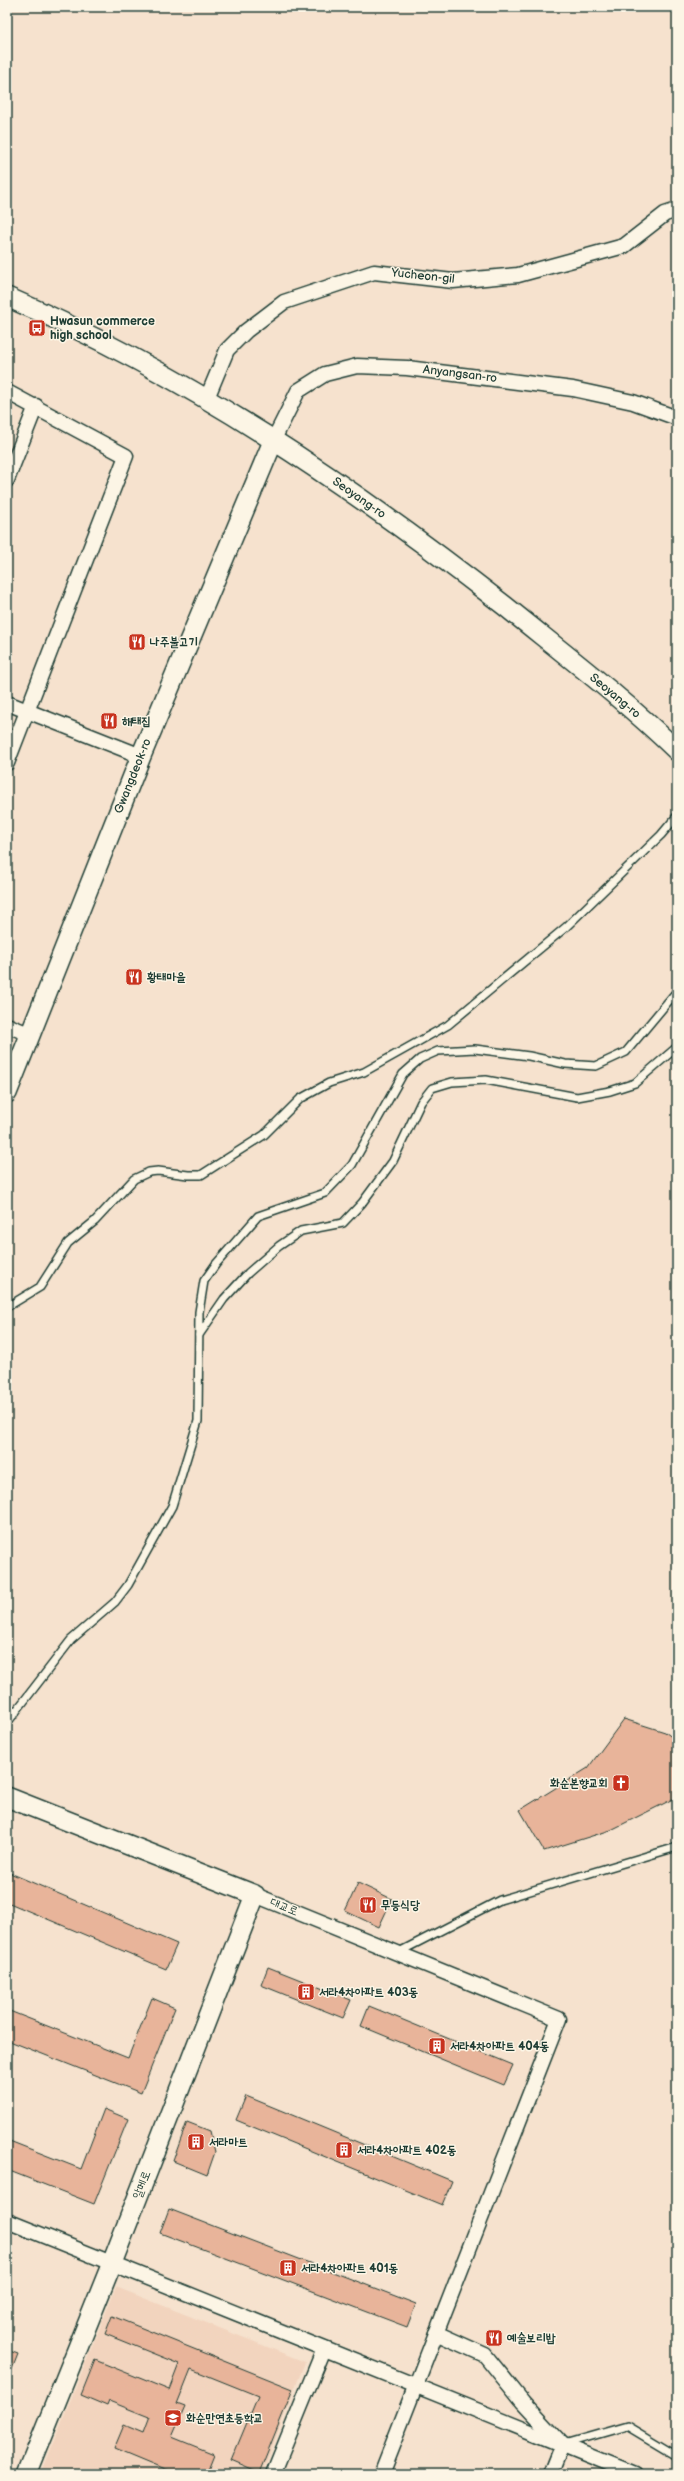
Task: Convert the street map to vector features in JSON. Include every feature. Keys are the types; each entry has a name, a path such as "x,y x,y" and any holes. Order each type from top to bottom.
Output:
{"street":[{"name":"Yucheon-gil","path":"207,398 227,350 246,331 284,302 374,272 453,280 518,275 624,246 665,214 677,210"},
{"name":"Seoyang-ro","path":"7,297 104,342 207,398 274,439 465,575 559,649 677,751"},
{"name":"Anyangsan-ro","path":"274,439 298,391 324,374 357,366 407,368 573,389 633,402 677,418"},
{"path":"7,392 36,406 126,456 7,763"},
{"path":"7,480 36,406"},
{"name":"Gwangdeok-ro","path":"7,1093 141,756 274,439"},
{"path":"7,703 141,756"},
{"path":"7,1025 31,1034"},
{"name":"대교로","path":"7,1797 255,1895 559,2019 436,2333"},
{"name":"알메로","path":"27,2474 112,2263 255,1895"},
{"path":"7,2221 635,2474"},
{"path":"381,2474 436,2333 485,2355 523,2402 562,2444"},
{"path":"273,2474 324,2349"},
{"path":"550,2474 562,2444"}],"lane":[{"path":"7,1307 40,1287 68,1243 95,1221 134,1179 149,1172 158,1171 188,1175 201,1175 264,1135 300,1099 330,1083 364,1072 448,1025 566,927 661,835 677,816"},
{"path":"7,1723 52,1662 71,1640 114,1602 128,1585 172,1506 198,1421 199,1312 204,1281 216,1264 258,1216 325,1193 352,1165 403,1074 420,1059 438,1051 475,1049 529,1056 565,1064 596,1066 626,1052 677,991"},
{"path":"199,1335 224,1299 248,1273 279,1246 301,1231 343,1223 362,1203 393,1161 421,1102 432,1088 452,1082 486,1080 537,1091 577,1097 583,1096 610,1091 635,1083 677,1046"},
{"path":"7,1704 15,1714"},
{"path":"397,1953 500,1900 677,1846"},
{"path":"562,2444 627,2426 677,2456"}],"shaded area":[{"name":"화순만연초등학교","path":"116,2287 305,2362 262,2474 41,2474"}],"building":[{"name":"화순본향교회","path":"624,1719 665,1732 677,1741 677,1797 611,1830 544,1851 520,1810 588,1768"},
{"path":"10,1873 177,1944 166,1969 7,1902 7,1879"},
{"name":"무등식당","path":"358,1883 392,1899 379,1927 345,1911"},
{"name":"서라4차아파트 403동","path":"268,1967 351,2000 343,2018 261,1985"},
{"path":"152,1998 175,2008 141,2093 7,2040 7,2010 128,2058"},
{"name":"서라4차아파트 404동","path":"369,2006 513,2065 504,2085 361,2026"},
{"name":"서라4차아파트 402동","path":"246,2096 452,2181 442,2205 236,2120"},
{"path":"104,2109 128,2119 94,2204 7,2170 7,2140 81,2169"},
{"name":"서라마트","path":"187,2122 210,2131 215,2152 207,2175 173,2161"},
{"name":"서라4차아파트 401동","path":"169,2209 416,2304 407,2327 160,2233"},
{"path":"112,2316 293,2389 259,2473 231,2461 258,2396 191,2369 177,2404 185,2407 172,2437 214,2454 206,2474 174,2474 114,2449 124,2425 143,2433 149,2417 109,2401 107,2406 81,2395 95,2360 169,2390 179,2364 105,2334"},
{"path":"7,2350 18,2354 7,2382"}],"place":[{"name":"Hwasun commerce high school","path":"37,328"},
{"name":"나주불고기","path":"137,642"},
{"name":"해태집","path":"109,721"},
{"name":"황태마을","path":"134,977"},
{"name":"화순본향교회","path":"621,1783"},
{"name":"무등식당","path":"368,1905"},
{"name":"서라4차아파트 403동","path":"306,1992"},
{"name":"서라4차아파트 404동","path":"437,2046"},
{"name":"서라마트","path":"196,2142"},
{"name":"서라4차아파트 402동","path":"344,2150"},
{"name":"서라4차아파트 401동","path":"288,2268"},
{"name":"예술보리밥","path":"494,2338"},
{"name":"화순만연초등학교","path":"173,2418"}]}
